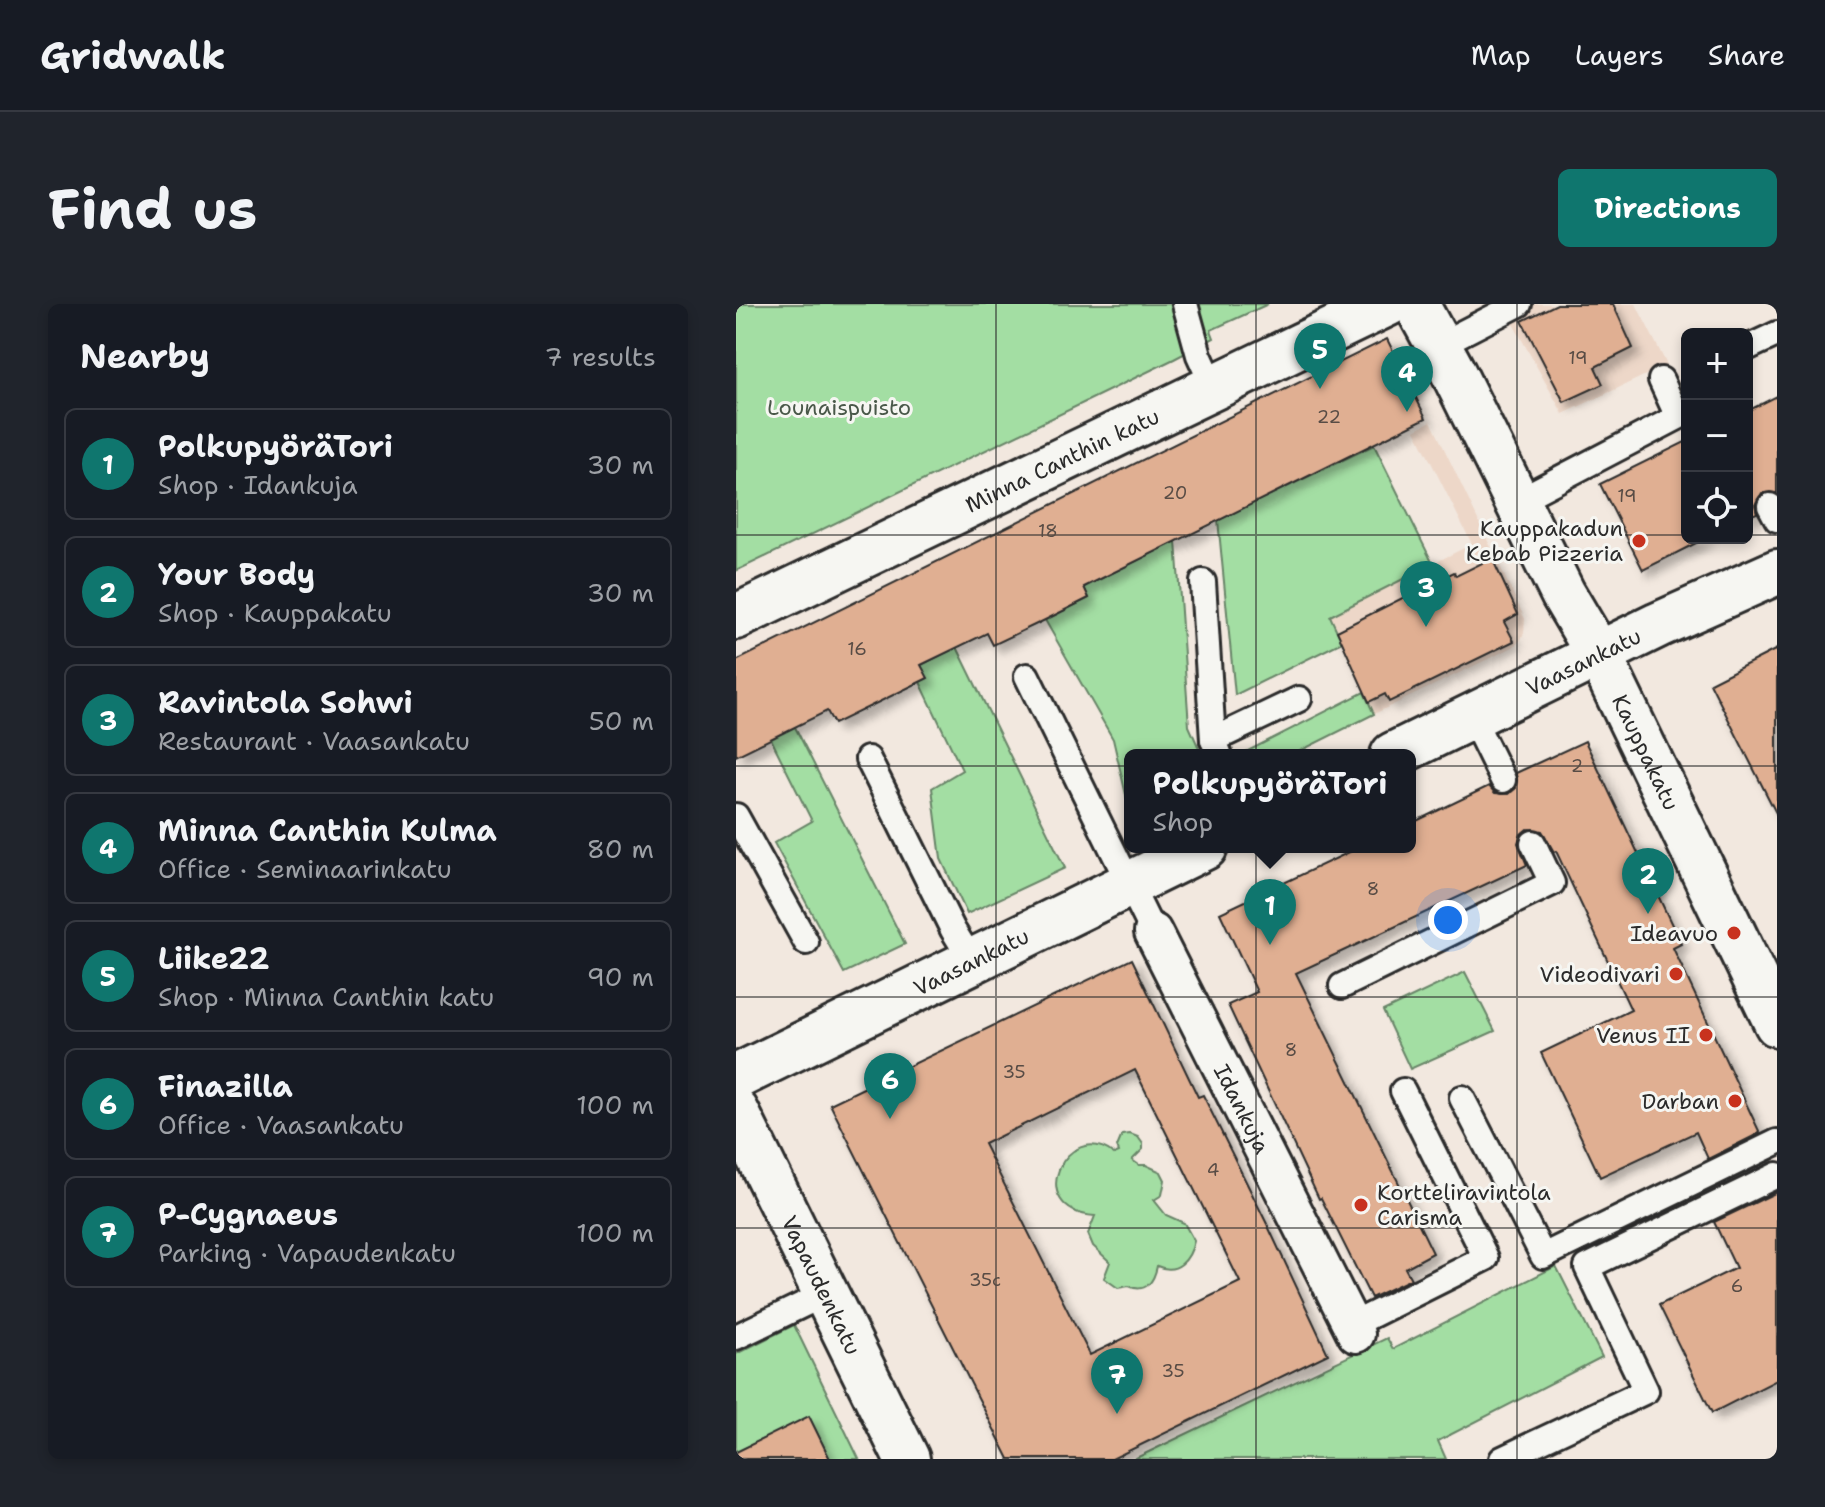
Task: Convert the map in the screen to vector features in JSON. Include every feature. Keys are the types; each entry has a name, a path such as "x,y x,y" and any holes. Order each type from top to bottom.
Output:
{"street":[{"name":"Minna Canthin katu","path":"736,617 1387,304"},
{"name":"Kauppakatu","path":"1416,304 1563,594 1599,655 1777,1024"},
{"name":"Vaasankatu","path":"1405,749 1777,572"},
{"name":"Vaasankatu","path":"736,1077 1193,853"},
{"name":"Idankuja","path":"1153,932 1354,1329"},
{"name":"Vapaudenkatu","path":"736,1111 907,1459"}],"lane":[{"path":"1185,304 1199,355 1214,388"},
{"path":"1439,345 1519,304"},
{"path":"1753,345 1777,334"},
{"path":"1517,501 1678,417 1661,380"},
{"path":"1203,582 1217,747 1299,699"},
{"name":"Idankuja","path":"1027,676 1153,932"},
{"path":"1472,717 1503,780"},
{"path":"868,759 953,930 972,961"},
{"path":"736,816 806,942"},
{"path":"1342,986 1552,883 1533,843"},
{"path":"1354,1329 1486,1258 1403,1091"},
{"path":"1462,1098 1543,1256 1777,1142"},
{"path":"1502,1459 1646,1391 1587,1267 1777,1175"},
{"path":"736,1337 825,1294"}],"shaded area":[{"path":"1502,304 1636,304 1667,365 1563,414"},
{"path":"1431,421 1525,619 1524,633 1513,647 1374,714 1329,616 1472,544 1415,430"}],"green space":[{"name":"Lounaispuisto","path":"736,304 1268,304 1211,330 1214,338 1174,359 736,571"},
{"path":"1374,445 1433,564 1330,616 1342,642 1235,695 1218,520"},
{"path":"1176,541 1189,726 1199,749 1124,749 1124,786 1113,739 1045,620 1089,598 1084,587"},
{"path":"957,647 1065,868 967,914 941,859 932,788 962,770 920,682 927,678 921,665"},
{"path":"1364,692 1374,714 1304,749 1252,749"},
{"path":"795,727 905,944 844,973 774,843 812,821 771,739"},
{"path":"1465,972 1495,1031 1410,1069 1383,1011"},
{"path":"1122,1135 1138,1137 1143,1144 1143,1149 1132,1160 1161,1172 1165,1180 1162,1195 1154,1200 1166,1215 1184,1223 1194,1241 1182,1264 1171,1269 1157,1266 1154,1277 1145,1287 1118,1288 1104,1278 1110,1262 1093,1246 1088,1234 1095,1216 1073,1210 1060,1199 1056,1184 1059,1169 1068,1156 1081,1147 1096,1146 1114,1154 1119,1152 1117,1147"},
{"path":"1556,1266 1602,1357 1438,1441 1446,1459 1134,1459 1387,1338 1393,1349"},
{"path":"794,1325 859,1459 830,1459 809,1417 736,1452 736,1354"}],"building":[{"path":"1557,304 1613,304 1633,348 1595,367 1603,384 1564,402 1522,321"},
{"path":"1387,339 1426,418 1084,587 1089,598 1045,620 993,645 987,633 921,665 928,678 834,724 827,711 736,756 736,661"},
{"path":"1777,396 1777,493 1762,493 1755,505 1757,513 1753,515 1753,472 1753,408"},
{"path":"1681,444 1681,544 1694,544 1643,570 1600,484"},
{"path":"1492,558 1518,614 1504,622 1514,641 1389,702 1385,694 1369,702 1337,631 1454,572 1456,576"},
{"path":"1777,649 1777,815 1710,683"},
{"path":"1585,741 1681,944 1673,948 1760,1133 1708,1159 1696,1132 1600,1177 1541,1053 1631,1010 1556,851 1542,831 1527,829 1518,843 1527,865 1296,973 1433,1253 1405,1268 1411,1279 1371,1298 1319,1199 1228,1005 1257,992 1220,913 1347,853 1416,853 1416,821 1489,786 1495,793 1509,794 1516,788 1516,773"},
{"path":"1132,959 1198,1097 1203,1095 1328,1354 1112,1459 1009,1459 830,1104","holes":["1135,1070 1240,1282 1090,1355 984,1144"]},
{"path":"1777,1192 1777,1380 1712,1413 1659,1305 1736,1268 1714,1222"},
{"path":"809,1416 830,1459 736,1459 736,1452"}],"place":[{"name":"Liike22","path":"1320,389"},
{"name":"Minna Canthin Kulma","path":"1407,412"},
{"name":"Kauppakadun Kebab Pizzeria","path":"1639,541"},
{"name":"Ravintola Sohwi","path":"1426,627"},
{"name":"Your Body","path":"1648,914"},
{"name":"Ideavuo","path":"1734,933"},
{"name":"PolkupyöräTori","path":"1270,945"},
{"name":"Videodivari","path":"1676,974"},
{"name":"Venus II","path":"1706,1035"},
{"name":"Darban","path":"1735,1101"},
{"name":"Finazilla","path":"890,1119"},
{"name":"Kortteliravintola Carisma","path":"1361,1205"},
{"name":"P-Cygnaeus","path":"1117,1414"}]}
